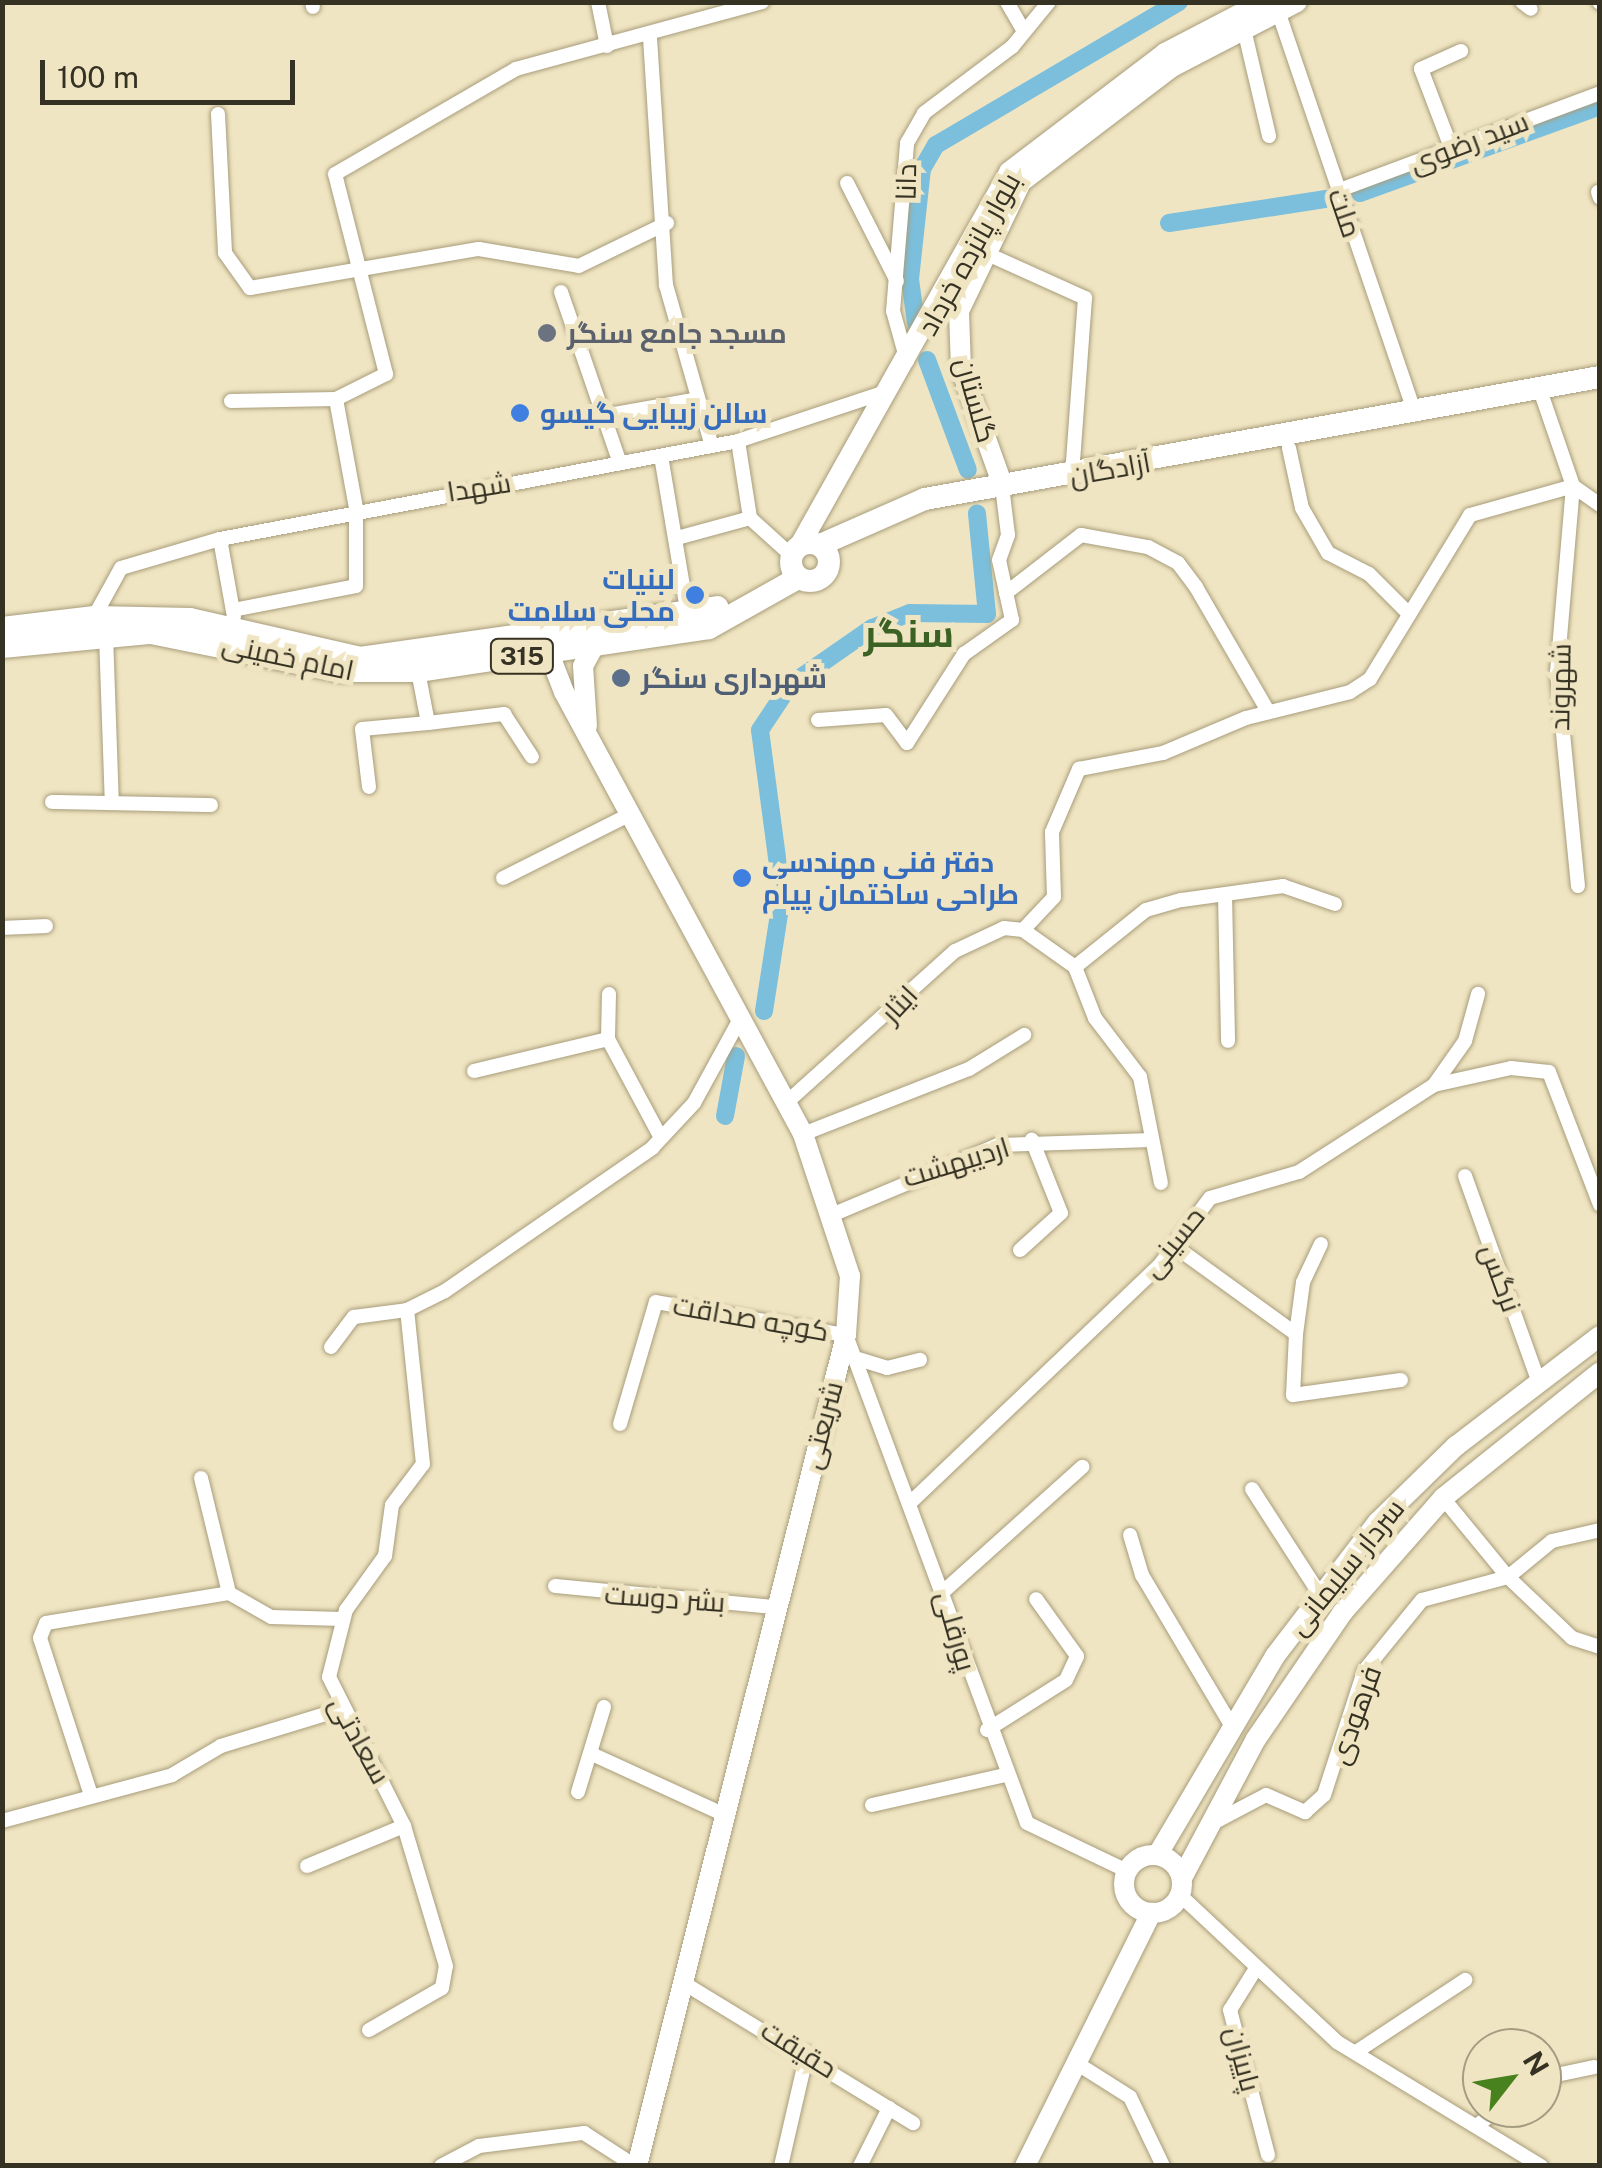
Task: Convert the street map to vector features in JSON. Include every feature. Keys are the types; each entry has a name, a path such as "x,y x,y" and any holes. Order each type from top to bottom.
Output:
{"main road":[{"name":"آزادگان","path":"1003,491 1600,377"},
{"name":"آزادگان","path":"805,558 885,509 1288,448 1411,415"},
{"name":"امام خمینی","path":"235,627 339,671 418,671 688,616 805,558"},
{"name":"امام خمینی","path":"2,628 235,627 360,658 544,645 594,646 709,628 805,558"},
{"name":"امام خمینی","path":"2,646 100,626"}],"street":[{"path":"598,2 607,46"},
{"path":"231,402 336,399 386,374 365,274 335,174 516,69 650,38 762,2"},
{"path":"1007,2 1024,31"},
{"name":"دانا","path":"907,361 893,311 906,143 924,113 1024,31 1049,2"},
{"name":"بلوار پانزده خرداد","path":"959,311 983,252 1021,182 1083,127 1278,5"},
{"name":"بلوار پانزده خرداد","path":"805,558 890,390 1009,172 1164,54 1278,5"},
{"name":"ملت","path":"1278,5 1411,415"},
{"path":"1244,29 1270,136"},
{"path":"650,38 667,223 666,285 712,446"},
{"path":"1452,150 1421,69 1461,51"},
{"name":"سید رضوی","path":"1338,191 1600,92"},
{"path":"218,114 232,273 250,288 365,274 479,249 579,266 667,223"},
{"path":"847,183 897,281"},
{"path":"983,252 1086,298 1072,476"},
{"path":"561,292 609,415 620,463"},
{"name":"گلستان","path":"959,311 961,369 1003,491"},
{"name":"شهدا","path":"100,626 121,568 220,539 356,508 738,442 890,390"},
{"path":"1540,390 1573,486 1600,505"},
{"path":"220,539 235,627 350,594 358,576 356,508 336,399"},
{"path":"609,415 698,399"},
{"path":"738,442 750,518 805,558"},
{"path":"1288,448 1302,508 1328,553 1369,574 1409,614"},
{"path":"661,456 688,616"},
{"path":"1160,1183 1145,1140 1140,1077 1095,1018 1075,967 1023,930 1054,898 1052,832 1079,768 1164,752 1268,711 1370,679 1470,515 1573,486"},
{"name":"شهروند","path":"1573,486 1558,672 1578,886"},
{"path":"818,720 886,715 907,742 964,654 1012,620 1006,593 1003,491"},
{"path":"676,538 750,518"},
{"path":"1006,593 1081,535 1148,547 1178,563 1196,587 1268,711"},
{"path":"100,626 112,803"},
{"name":"شریعتی","path":"544,645 803,1134 834,1214 850,1276 846,1334 636,2166"},
{"name":"شریعتی","path":"587,728 584,666 594,646"},
{"path":"418,671 428,724"},
{"path":"369,787 362,730 504,714 532,757"},
{"path":"52,802 211,806"},
{"path":"502,878 631,814"},
{"path":"1075,967 1146,910 1282,886 1336,904"},
{"path":"1225,895 1228,1042"},
{"path":"2,928 46,926"},
{"name":"ایثار","path":"786,1103 955,952 1004,928 1023,930"},
{"path":"609,994 608,1039 661,1138"},
{"path":"1434,1085 1464,1041 1478,994"},
{"path":"332,1347 354,1317 406,1310 661,1138 694,1103 740,1019"},
{"path":"803,1134 969,1069 1024,1035"},
{"path":"474,1071 608,1039"},
{"path":"1434,1085 1511,1068 1550,1072 1600,1206"},
{"name":"حسینی","path":"911,1502 1172,1245 1210,1198 1299,1172 1434,1085"},
{"path":"1020,1250 1061,1214 1032,1140"},
{"name":"اردیبهشت","path":"834,1214 936,1164 1032,1140 1145,1140"},
{"name":"نرگس","path":"1465,1176 1538,1380"},
{"path":"1321,1244 1303,1282 1292,1395 1401,1380"},
{"path":"1172,1245 1296,1334"},
{"name":"کوچه صداقت","path":"620,1424 656,1302 846,1334"},
{"name":"سعادتی","path":"369,2030 442,1988 446,1966 404,1826 376,1762 339,1710 329,1677 342,1620 369,1588 392,1506 422,1464 406,1310"},
{"name":"پورقلی","path":"846,1334 944,1591 987,1730 1027,1823 1127,1871"},
{"name":"سردار سلیمانی","path":"1158,1854 1230,1723 1319,1593 1422,1476 1538,1380 1600,1336"},
{"path":"855,1358 887,1368 920,1360"},
{"name":"سردار سلیمانی","path":"1181,1887 1206,1826 1332,1627 1443,1498 1600,1372"},
{"path":"944,1591 1082,1467"},
{"path":"201,1478 229,1592"},
{"path":"1252,1489 1319,1593"},
{"path":"1443,1498 1508,1577 1572,1638 1600,1646"},
{"path":"1508,1577 1552,1541 1600,1530"},
{"path":"1130,1535 1142,1575 1230,1723"},
{"name":"فرهودی","path":"1206,1826 1266,1795 1304,1812 1324,1796 1350,1737 1364,1671 1409,1609 1508,1577"},
{"name":"بشر دوست","path":"556,1586 774,1607"},
{"path":"90,1792 39,1630 54,1618 229,1592 271,1616 342,1620"},
{"path":"987,1730 1066,1680 1077,1656 1036,1599"},
{"path":"578,1792 594,1755 604,1707"},
{"path":"2,1821 90,1792 172,1775 221,1746 339,1710"},
{"path":"594,1755 723,1814"},
{"path":"872,1805 1005,1775"},
{"path":"307,1866 404,1826"},
{"path":"1151,1913 1128,1898 1127,1871 1158,1854 1181,1887 1255,1970 1356,2052 1462,2115"},
{"path":"1025,2166 1081,2066 1151,1913 1181,1887"},
{"name":"پاییزان","path":"1255,1970 1230,2010 1268,2154"},
{"path":"1356,2052 1465,1980"},
{"name":"حقیقت","path":"682,1982 807,2053 913,2123"},
{"path":"781,2166 807,2053"},
{"path":"1081,2066 1130,2097 1158,2162"},
{"path":"1562,2074 1594,2068"},
{"path":"860,2166 889,2108"},
{"path":"1483,2128 1541,2166"},
{"path":"441,2166 480,2146 584,2133 636,2166"}],"waterway":[{"path":"916,323 910,279 922,169 936,145 1179,2"},
{"path":"1360,193 1600,106"},
{"path":"1169,223 1326,199"},
{"path":"927,360 968,470"},
{"path":"764,1011 782,895 760,730 790,685 872,628 910,613 987,614 977,513"},
{"path":"725,1116 736,1056"}],"place":[{"name":"مسجد جامع سنگر","path":"547,333"},
{"name":"سالن زیبایی گیسو","path":"520,413"},
{"name":"لبنیات محلی سلامت","path":"695,595"},
{"name":"شهرداری سنگر","path":"621,678"},
{"name":"دفتر فنی مهندسی طراحی ساختمان پیام","path":"742,878"}],"district":[{"name":"سنگر","path":"909,634"}]}
